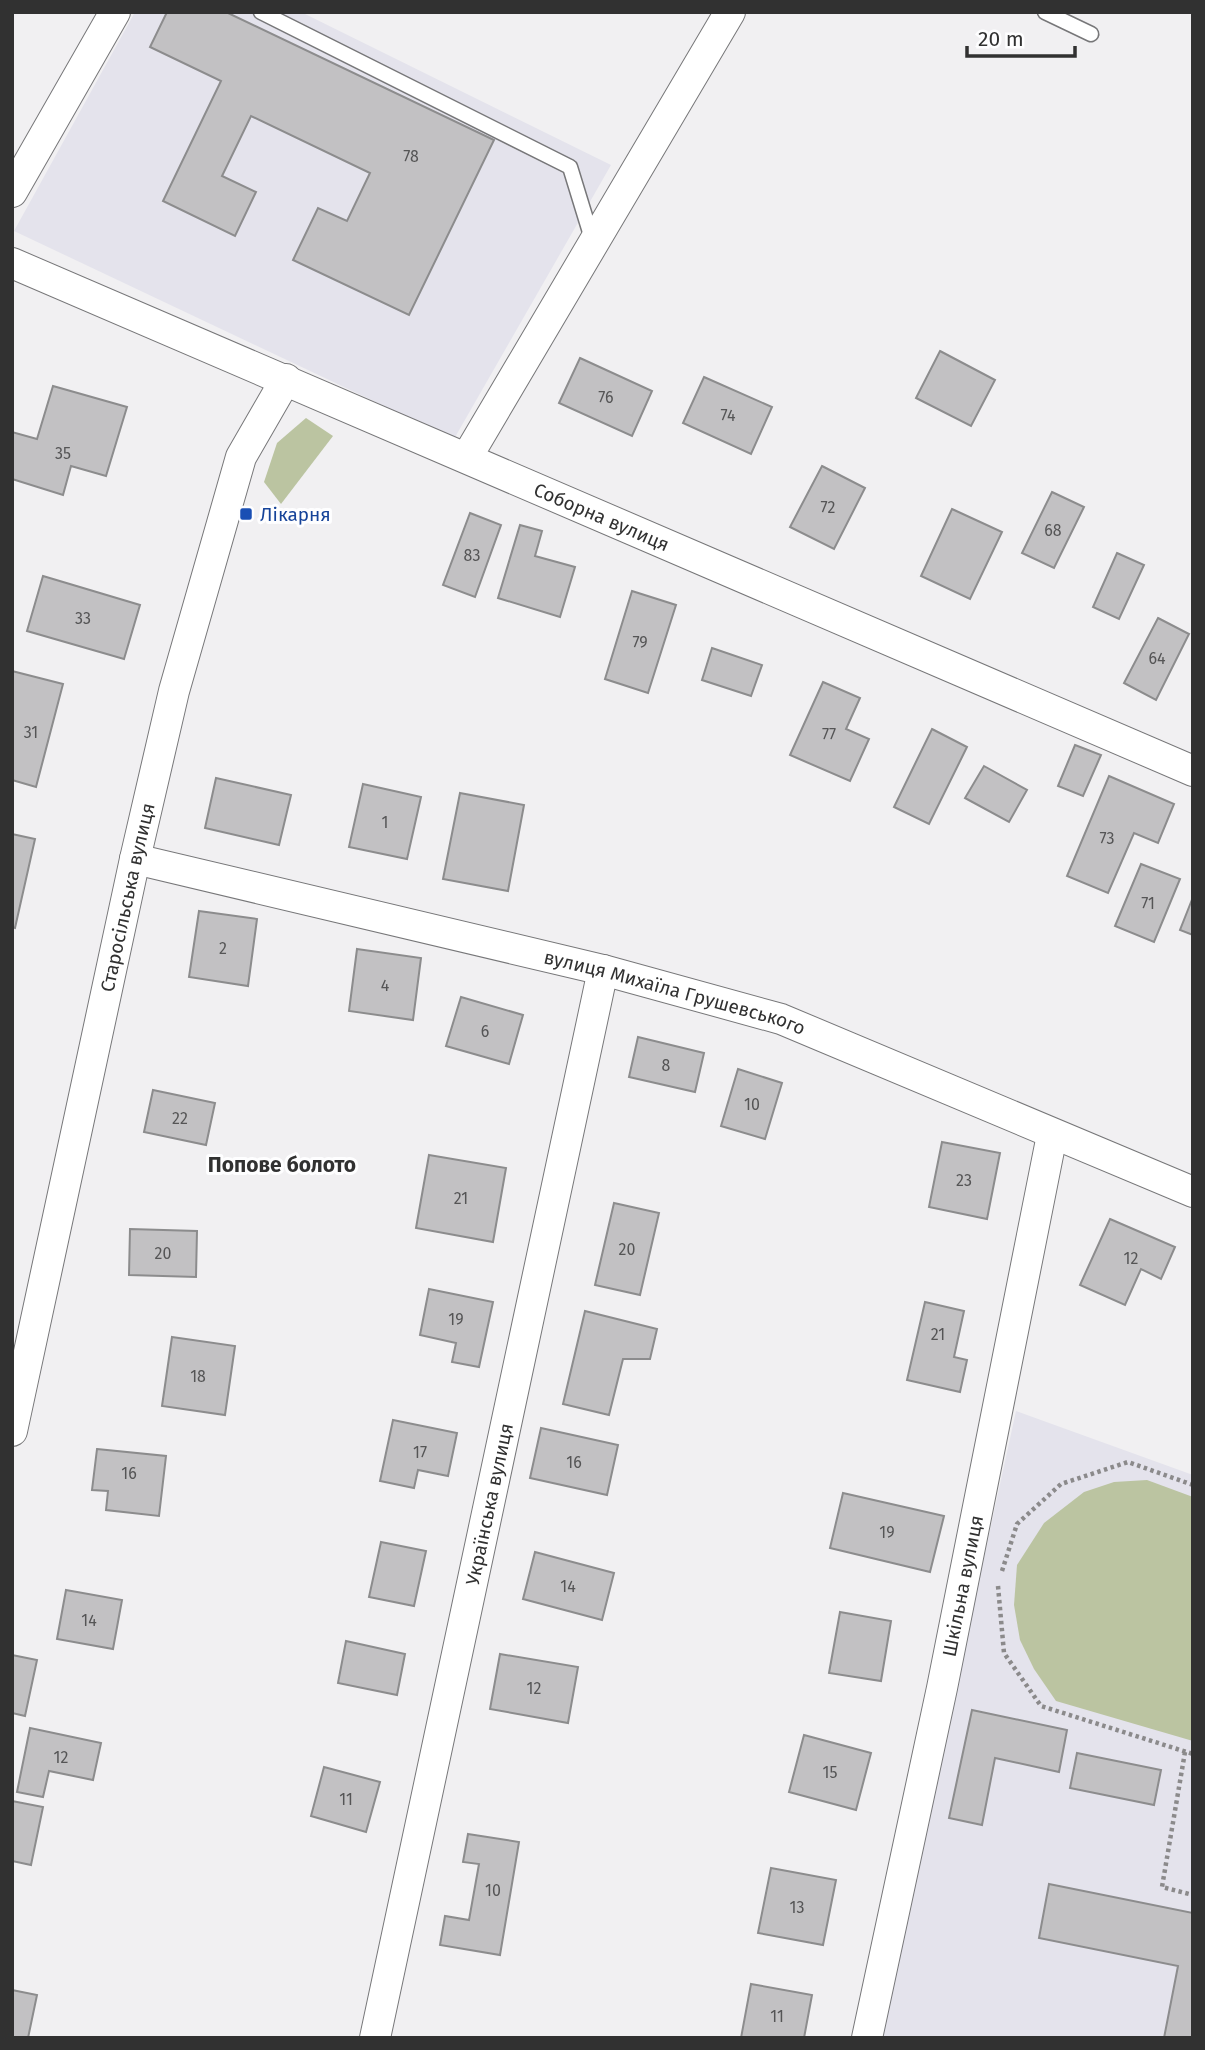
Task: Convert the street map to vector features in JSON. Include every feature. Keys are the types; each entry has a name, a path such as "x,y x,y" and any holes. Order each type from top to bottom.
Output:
{"street":[{"path":"12,192 115,12"},
{"path":"467,457 730,12"},
{"name":"Соборна вулиця","path":"12,263 1193,771"},
{"name":"Старосільська вулиця","path":"12,1431 135,859 174,691 241,457 286,379"},
{"name":"вулиця Михаїла Грушевського","path":"135,859 603,970 781,1019 1193,1192"},
{"name":"Українська вулиця","path":"375,2038 603,970"},
{"name":"Шкільна вулиця","path":"867,2038 942,1688 1052,1135"}],"lane":[{"path":"261,12 570,167 594,243"},
{"path":"1045,12 1091,34"}],"path":[{"path":"1193,1485 1128,1462 1061,1484 1017,1524 998,1583 1004,1653 1041,1706 1193,1754"},
{"path":"1185,1752 1162,1887 1193,1895"}],"shaded area":[{"path":"135,12 301,12 611,165 454,439 14,231"},
{"path":"1016,1411 1193,1475 1193,2038 879,2038"}],"green space":[{"path":"306,418 333,436 281,504 264,482 277,443"},
{"path":"1147,1480 1193,1497 1193,1741 1056,1701 1034,1669 1020,1640 1014,1605 1017,1565 1044,1523 1084,1492 1114,1482"}],"building":[{"path":"167,12 226,12 494,140 409,315 293,260 318,208 347,221 370,173 251,116 222,176 256,192 235,236 163,201 221,81 150,47"},
{"path":"940,351 995,380 971,426 916,398"},
{"path":"580,358 652,391 632,436 559,403"},
{"path":"704,377 772,407 751,454 683,423"},
{"path":"53,386 127,407 106,476 71,466 63,495 12,479 12,432 37,439"},
{"path":"822,466 865,488 834,549 790,527"},
{"path":"1052,492 1084,507 1054,568 1022,553"},
{"path":"952,509 1002,532 970,599 921,576"},
{"path":"470,513 501,525 475,597 443,585"},
{"path":"520,525 542,531 535,556 575,567 560,617 498,598"},
{"path":"1117,553 1144,565 1119,619 1093,607"},
{"path":"43,576 140,605 124,659 27,631"},
{"path":"632,591 676,605 648,693 605,679"},
{"path":"1158,618 1189,634 1156,700 1124,683"},
{"path":"712,648 762,665 751,696 702,680"},
{"path":"12,671 63,684 36,787 12,780"},
{"path":"823,682 860,698 846,729 869,739 850,781 790,755"},
{"path":"932,729 967,747 929,824 894,807"},
{"path":"1075,745 1101,755 1083,796 1058,786"},
{"path":"984,766 1027,790 1009,822 965,798"},
{"path":"1109,776 1174,804 1158,843 1134,833 1108,893 1067,876"},
{"path":"216,778 291,795 279,845 205,828"},
{"path":"363,784 421,797 407,859 349,847"},
{"path":"460,793 524,805 508,891 443,879"},
{"path":"12,834 35,839 15,928 12,927"},
{"path":"1141,864 1180,879 1154,942 1115,926"},
{"path":"1193,897 1193,935 1180,930"},
{"path":"199,911 257,919 248,986 189,977"},
{"path":"357,949 421,958 413,1020 349,1011"},
{"path":"461,997 523,1015 509,1064 446,1046"},
{"path":"638,1037 704,1053 695,1092 629,1077"},
{"path":"738,1069 782,1083 765,1139 721,1126"},
{"path":"153,1090 215,1103 206,1145 144,1132"},
{"path":"942,1142 1000,1153 987,1219 929,1207"},
{"path":"429,1155 506,1168 493,1242 416,1228"},
{"path":"614,1203 659,1213 640,1295 595,1285"},
{"path":"1110,1219 1175,1247 1161,1279 1141,1269 1125,1305 1080,1285"},
{"path":"130,1229 197,1231 196,1277 129,1275"},
{"path":"429,1289 493,1302 479,1367 452,1362 456,1343 420,1335"},
{"path":"925,1302 964,1311 954,1357 967,1360 960,1392 907,1380"},
{"path":"585,1311 657,1329 650,1359 623,1359 609,1415 563,1404"},
{"path":"172,1337 235,1346 225,1415 162,1406"},
{"path":"393,1420 457,1433 448,1476 418,1470 414,1488 380,1481"},
{"path":"541,1428 618,1445 607,1495 530,1478"},
{"path":"97,1449 166,1456 159,1516 106,1510 108,1491 92,1490"},
{"path":"843,1493 944,1516 930,1572 830,1548"},
{"path":"381,1542 426,1551 414,1606 369,1597"},
{"path":"535,1552 614,1573 602,1620 523,1599"},
{"path":"66,1590 122,1600 113,1649 57,1639"},
{"path":"840,1612 891,1621 881,1681 829,1673"},
{"path":"346,1641 405,1654 397,1695 338,1683"},
{"path":"500,1654 578,1667 568,1723 490,1709"},
{"path":"12,1655 37,1660 25,1716 12,1713"},
{"path":"972,1710 1067,1730 1059,1772 995,1758 982,1825 949,1818"},
{"path":"30,1728 101,1743 93,1780 49,1771 43,1797 17,1792"},
{"path":"804,1735 871,1753 856,1810 789,1792"},
{"path":"1077,1753 1161,1770 1154,1805 1070,1788"},
{"path":"324,1767 380,1782 366,1832 311,1816"},
{"path":"12,1801 43,1807 31,1865 12,1861"},
{"path":"468,1834 519,1842 500,1955 440,1945 445,1916 469,1920 479,1864 463,1862"},
{"path":"771,1868 836,1880 823,1945 758,1933"},
{"path":"1049,1884 1193,1913 1193,2038 1164,2038 1178,1966 1039,1938"},
{"path":"751,1984 812,1995 804,2038 741,2038"},
{"path":"12,1990 37,1995 28,2038 12,2038"}],"place":[{"name":"Лікарня","path":"246,514"}],"district":[{"name":"Попове болото","path":"282,1165"}]}
